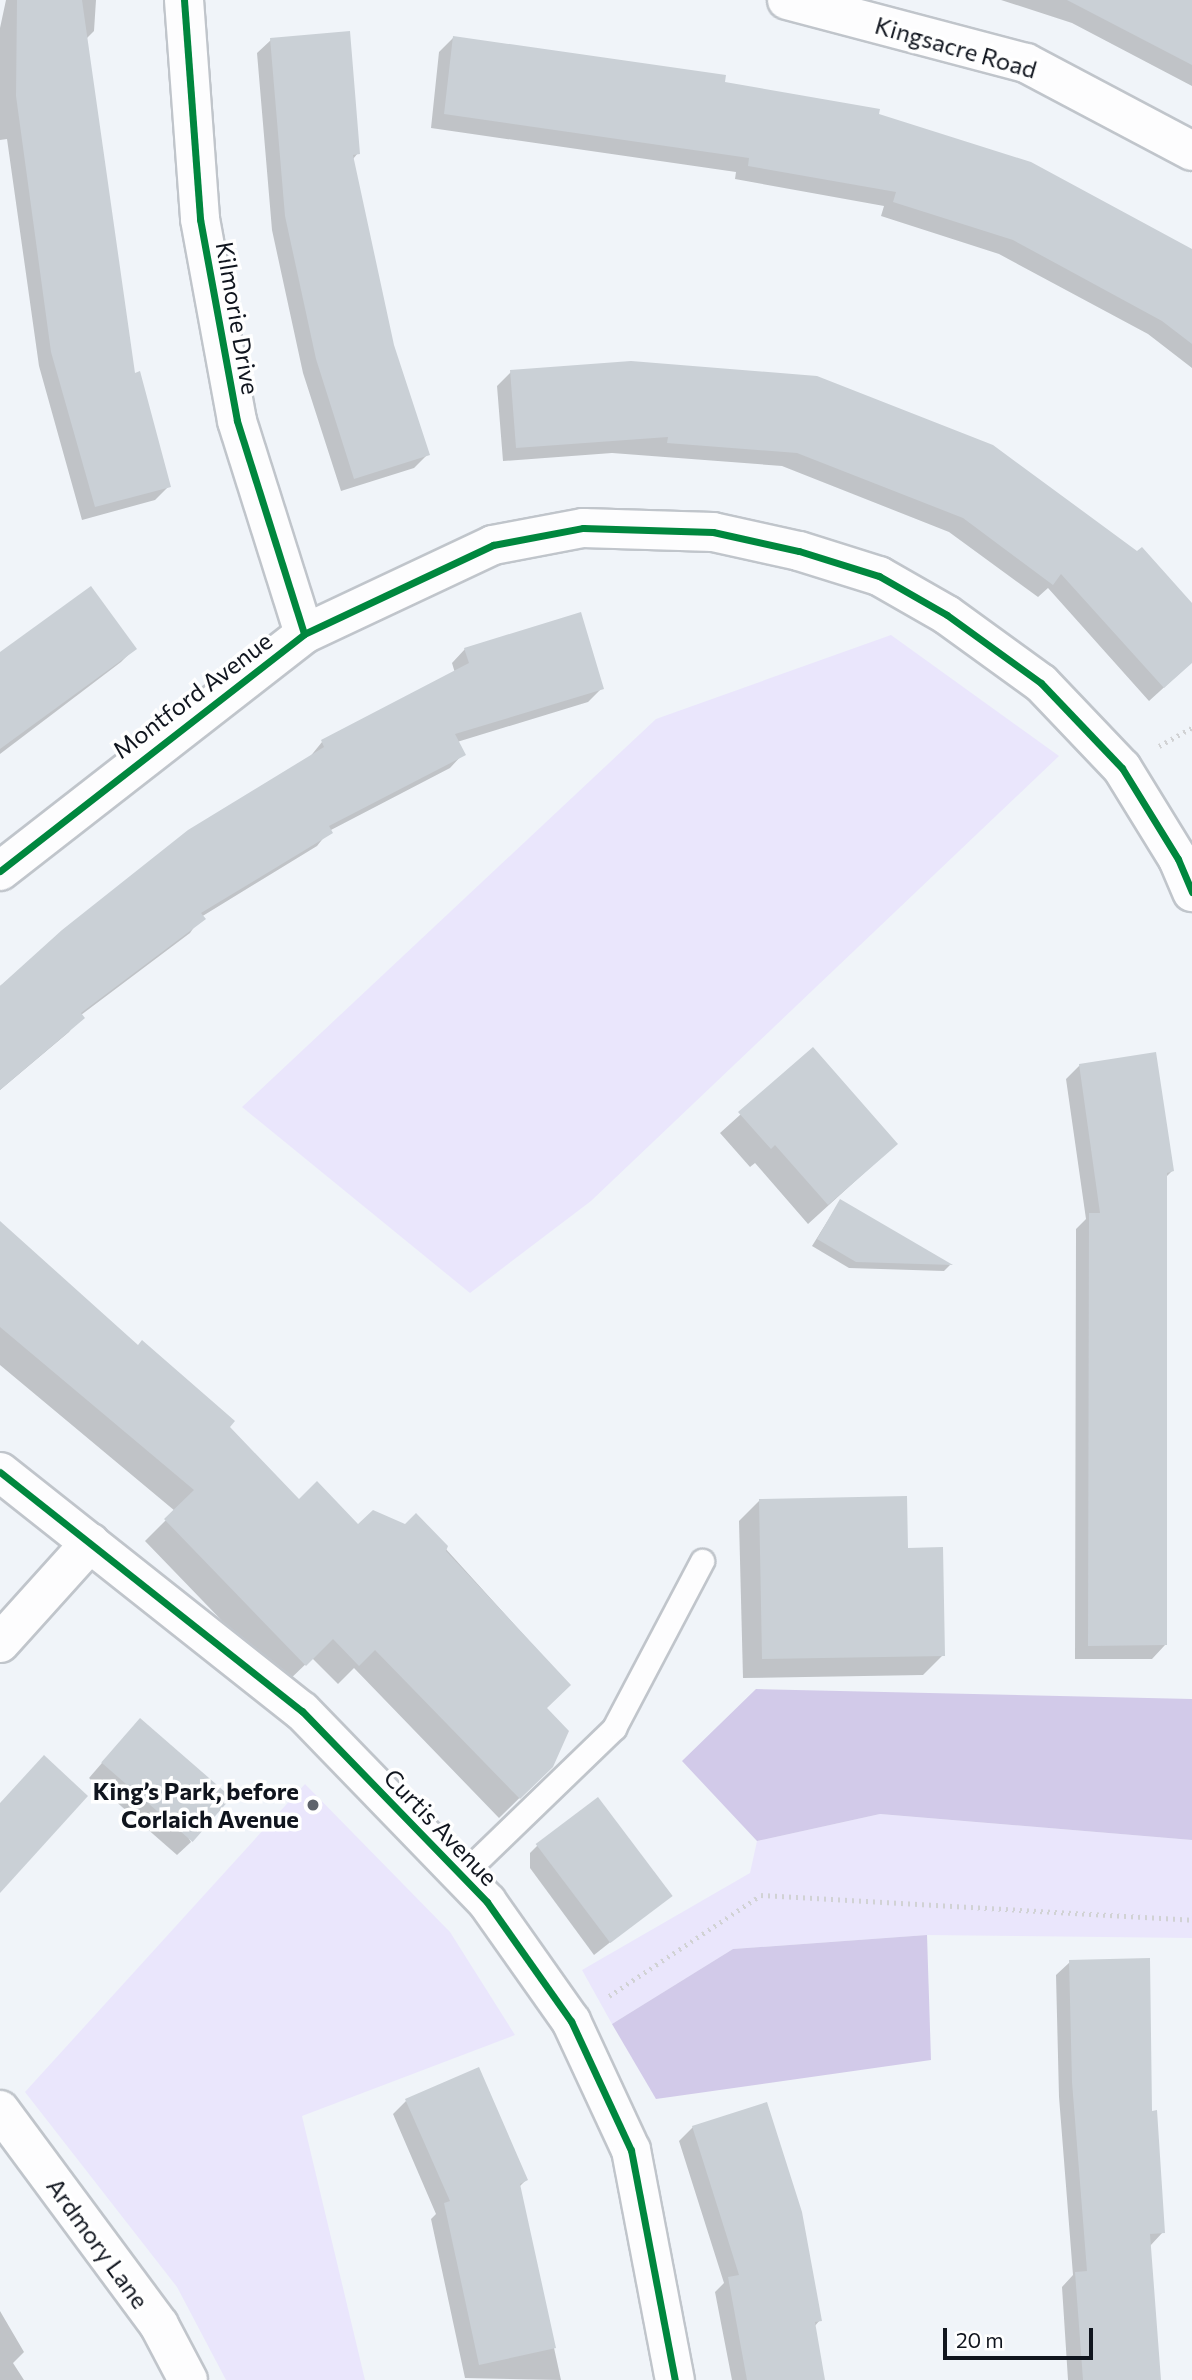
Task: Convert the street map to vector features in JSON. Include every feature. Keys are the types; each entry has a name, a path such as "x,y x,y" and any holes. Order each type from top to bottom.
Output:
{"street":[{"name":"Kilmorie Drive","path":"184,0 200,219 237,421 304,634"},
{"name":"Kingsacre Road","path":"787,0 1026,63 1192,151"},
{"name":"Montford Avenue","path":"0,870 304,634 493,545 583,528 713,533 799,551 879,576 947,615 1041,684 1122,768 1178,859 1192,892"},
{"name":"Curtis Avenue","path":"0,1472 302,1711 488,1902 571,2021 631,2150 675,2380"},
{"path":"0,1643 90,1543"},
{"name":"Ardmory Lane","path":"0,2110 159,2325 188,2380"}],"lane":[{"path":"461,1876 614,1728 702,1561"}],"path":[{"path":"571,2021 761,1895 1192,1920"}],"shaded area":[{"path":"891,635 1059,756 591,1201 470,1293 242,1107 656,719"},
{"path":"756,1689 1192,1699 1192,1840 880,1814 757,1841 682,1761"},
{"path":"305,1784 450,1932 515,2035 302,2116 365,2380 226,2380 177,2287 25,2092"},
{"path":"880,1814 1192,1840 1192,1938 927,1935 733,1949 612,2024 582,1970 750,1873 757,1841"},
{"path":"927,1935 931,2060 656,2099 612,2024 733,1949"}],"building":[{"path":"17,0 82,0 135,373 140,371 171,487 95,507 51,352 16,96"},
{"path":"1067,0 1192,0 1192,65"},
{"path":"350,31 360,154 353,155 394,345 430,455 354,479 316,359 285,216 270,38"},
{"path":"453,36 726,75 725,82 880,109 879,114 1031,162 1192,249 1192,344 1162,321 1013,240 893,202 896,192 748,166 749,158 444,114"},
{"path":"631,361 817,376 993,445 1137,551 1142,547 1192,603 1192,663 1164,688 1061,574 1053,585 963,518 797,453 667,443 668,437 516,448 510,370"},
{"path":"91,586 137,649 0,749 0,652"},
{"path":"581,612 604,689 455,734 466,755 329,826 333,833 201,913 206,919 81,1013 85,1018 0,1090 0,986 62,930 188,830 324,747 321,740 469,663 464,648"},
{"path":"813,1047 898,1144 828,1205 775,1145 771,1149 738,1112"},
{"path":"1156,1052 1174,1171 1167,1173 1167,1645 1088,1646 1089,1213 1100,1213 1079,1064"},
{"path":"840,1199 953,1265 856,1262 817,1239"},
{"path":"0,1221 138,1345 142,1340 235,1421 230,1427 299,1499 317,1481 358,1524 373,1510 405,1524 416,1513 448,1546 446,1551 571,1685 547,1708 569,1731 553,1767 520,1799 375,1650 359,1666 333,1639 306,1666 164,1519 194,1490 0,1327"},
{"path":"907,1496 908,1548 943,1547 945,1656 762,1659 759,1499"},
{"path":"140,1718 231,1797 193,1842 101,1763"},
{"path":"44,1755 88,1796 0,1893 0,1803"},
{"path":"598,1797 673,1896 610,1943 536,1844"},
{"path":"1150,1958 1152,2111 1157,2110 1165,2233 1150,2234 1161,2380 1083,2380 1075,2272 1087,2271 1072,2082 1069,1960"},
{"path":"479,2067 528,2180 520,2184 556,2348 479,2365 444,2203 450,2201 405,2099"},
{"path":"767,2102 802,2212 822,2321 815,2322 825,2380 747,2380 728,2277 739,2275 692,2126"}],"cycle path":[{"path":"184,0 200,219 237,421 304,634"},
{"path":"0,871 304,634 493,545 583,528 713,532 799,551 879,576 947,615 1041,683 1122,768 1178,859 1192,892"},
{"path":"0,1472 302,1711 487,1902 571,2021 631,2150 675,2380"}],"place":[{"name":"King’s Park, before Corlaich Avenue","path":"313,1805"}]}
